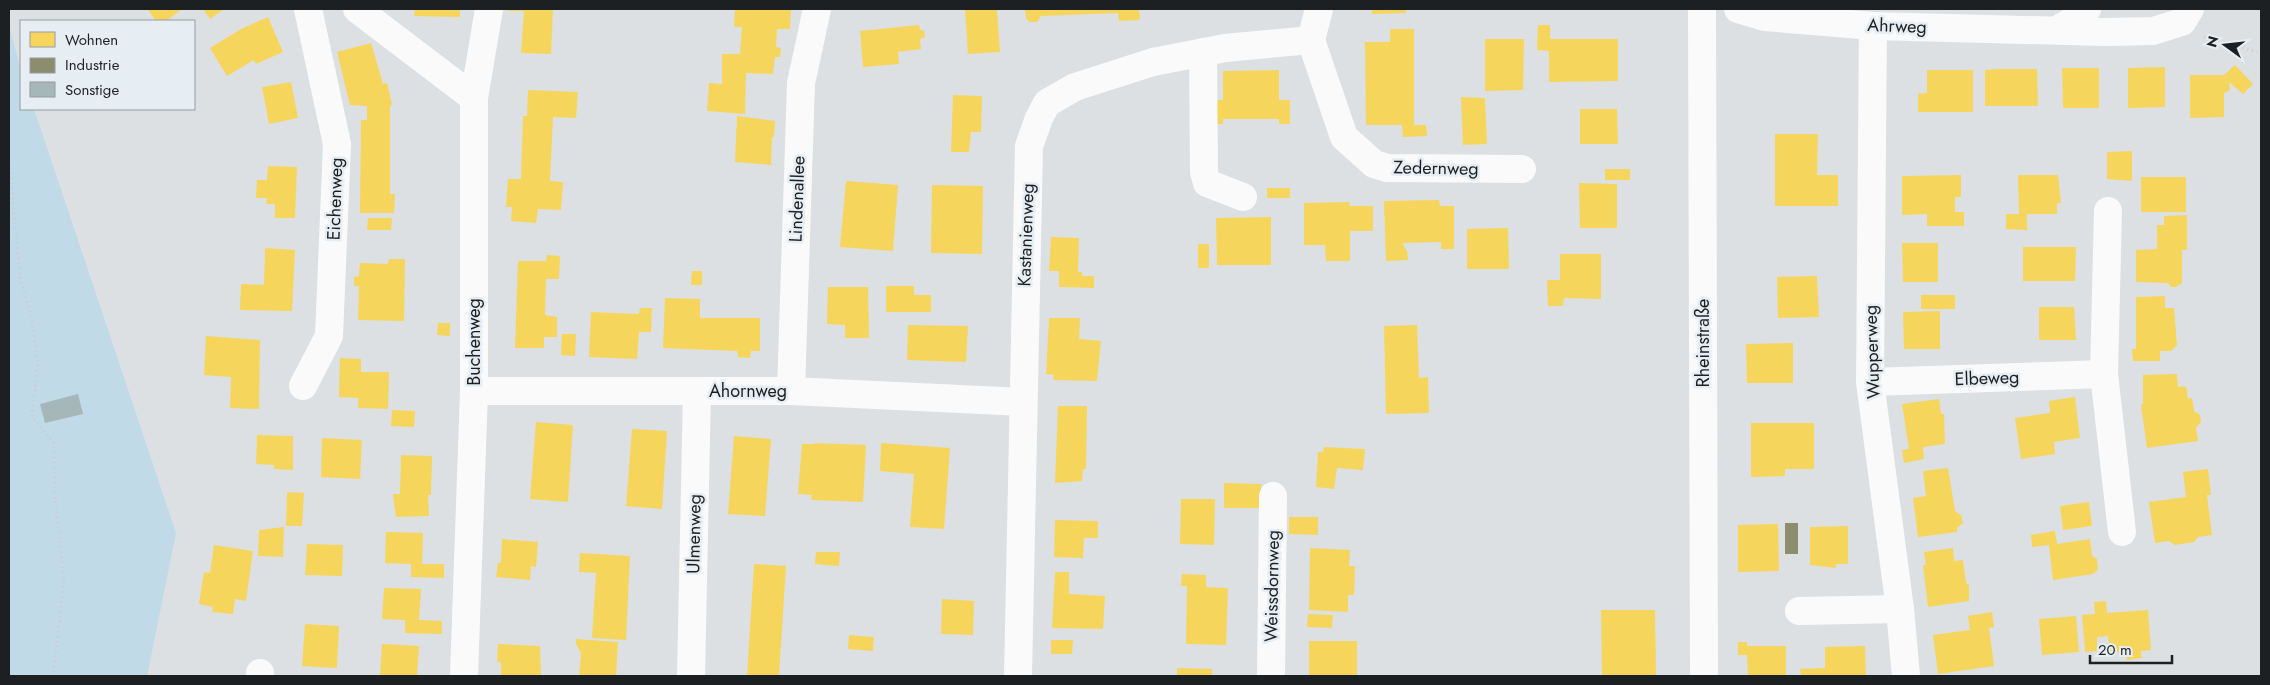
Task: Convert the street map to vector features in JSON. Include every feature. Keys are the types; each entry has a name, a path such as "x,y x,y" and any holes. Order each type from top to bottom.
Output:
{"street":[{"name":"Eichenweg","path":"303,386 329,336 337,144 308,9"},
{"path":"357,9 474,98"},
{"name":"Buchenweg","path":"464,676 474,391 474,98 489,9"},
{"name":"Lindenallee","path":"790,390 800,83 817,9"},
{"path":"1311,40 1319,9"},
{"name":"Rheinstraße","path":"1702,9 1704,676"},
{"name":"Ahrweg","path":"1738,9 1765,13 1805,14 1873,26 2056,30 2153,31 2186,16"},
{"path":"2056,30 2082,15 2087,9"},
{"name":"Wupperweg","path":"1873,26 1870,382 1900,608 1906,676"},
{"name":"Kastanienweg","path":"1018,676 1022,402 1029,146 1038,118 1047,103 1075,87 1153,62 1203,52 1311,40"},
{"name":"Zedernweg","path":"1311,40 1344,137 1374,164 1387,168 1522,169"},
{"path":"1203,52 1204,172 1207,183 1243,197"},
{"path":"2108,211 2104,374 2122,532"},
{"name":"Elbeweg","path":"1870,382 2104,374"},
{"name":"Ahornweg","path":"474,391 790,390 1022,402"},
{"name":"Ulmenweg","path":"691,676 697,391"},
{"name":"Weissdornweg","path":"1271,676 1273,496"},
{"path":"1799,611 1900,608"}],"path":[{"path":"2186,16 2198,35 2261,54"},
{"path":"9,158 20,278 32,319 38,364 32,417 54,443 55,498 64,580 53,676"}],"shaded area":[{"path":"9,26 20,66 20,110 34,110 176,533 147,676 9,676"}],"building: Wohnen":[{"path":"182,9 167,20 155,20 148,10"},
{"path":"203,9 224,9 210,19"},
{"path":"415,9 460,9 460,17 414,16"},
{"path":"508,9 553,9 551,54 521,53 524,11 508,11"},
{"path":"735,9 791,9 790,29 777,29 776,47 781,48 780,57 775,57 773,74 746,73 745,114 707,111 709,83 722,84 722,54 740,54 742,27 734,27"},
{"path":"965,9 997,9 1000,52 968,54"},
{"path":"1025,9 1139,9 1140,20 1119,21 1118,13 1041,16 1037,22 1030,22 1026,18"},
{"path":"1372,9 1406,9 1406,13 1372,14"},
{"path":"268,17 283,52 256,64 254,60 227,76 210,48 241,29"},
{"path":"919,25 920,30 924,31 925,37 920,39 921,49 898,52 899,64 863,67 860,31"},
{"path":"1538,25 1550,25 1550,39 1618,39 1618,81 1549,82 1549,51 1537,50"},
{"path":"1390,29 1414,29 1414,125 1426,125 1427,136 1403,137 1402,125 1366,125 1365,42 1390,42"},
{"path":"1485,39 1524,39 1523,90 1485,91"},
{"path":"371,43 383,84 387,83 392,104 390,107 390,194 395,194 394,213 360,213 361,120 367,120 367,106 350,105 337,52"},
{"path":"2235,65 2253,84 2243,94 2229,82 2230,90 2224,93 2224,117 2190,118 2190,75 2224,75"},
{"path":"2165,67 2165,107 2128,108 2128,68"},
{"path":"2062,68 2099,68 2099,108 2063,108"},
{"path":"2037,69 2038,106 1985,106 1985,70"},
{"path":"1279,70 1279,100 1290,100 1290,124 1279,124 1279,119 1223,119 1223,124 1211,124 1212,100 1223,100 1223,71"},
{"path":"1927,70 1973,70 1973,112 1918,112 1918,94 1927,93"},
{"path":"291,82 298,118 269,124 262,87"},
{"path":"528,90 578,92 576,118 553,117 550,181 563,182 561,210 538,209 536,223 511,221 512,207 506,207 508,179 521,179 523,116 527,116"},
{"path":"953,95 982,96 981,132 971,132 969,152 951,152"},
{"path":"1461,97 1485,98 1487,144 1463,145"},
{"path":"1580,109 1617,109 1618,144 1580,144"},
{"path":"737,116 775,121 774,137 772,137 771,163 773,165 735,162"},
{"path":"1775,134 1818,134 1817,175 1838,175 1838,206 1775,206"},
{"path":"2132,151 2132,181 2107,179 2107,152"},
{"path":"268,166 297,167 295,218 275,218 275,204 266,204 267,198 256,198 257,180 267,180"},
{"path":"1605,169 1630,169 1630,180 1605,180"},
{"path":"1961,175 1961,197 1955,197 1955,212 1964,212 1964,226 1927,226 1927,214 1902,215 1902,176"},
{"path":"2018,175 2058,175 2061,203 2057,203 2057,214 2027,214 2027,230 2006,229 2006,214 2019,214"},
{"path":"2141,177 2186,177 2186,212 2141,212"},
{"path":"846,181 898,185 893,251 840,247"},
{"path":"1579,183 1617,184 1617,228 1580,228"},
{"path":"932,185 983,186 982,254 931,253"},
{"path":"1267,188 1290,188 1290,198 1267,198"},
{"path":"1439,200 1440,206 1454,206 1454,249 1441,249 1441,242 1402,243 1407,251 1408,260 1386,261 1384,201"},
{"path":"1349,202 1350,206 1373,206 1373,231 1350,231 1350,261 1326,261 1325,245 1304,245 1304,203"},
{"path":"2187,215 2187,250 2182,250 2182,283 2176,287 2171,287 2168,283 2136,282 2136,250 2157,249 2157,225 2164,225 2164,216"},
{"path":"1271,217 1271,265 1217,265 1216,218"},
{"path":"368,218 392,218 391,230 367,230"},
{"path":"1508,228 1509,269 1467,269 1467,229"},
{"path":"1051,237 1079,238 1078,272 1082,272 1082,276 1094,276 1094,288 1059,287 1059,271 1049,271"},
{"path":"1902,243 1938,243 1938,282 1903,282"},
{"path":"1198,244 1209,244 1209,268 1198,268"},
{"path":"2023,247 2076,247 2075,281 2023,281"},
{"path":"265,248 295,250 292,311 240,310 241,284 264,285"},
{"path":"1560,254 1601,254 1601,299 1564,298 1563,306 1548,306 1547,280 1560,280"},
{"path":"547,255 560,256 559,279 546,279 545,315 557,317 557,337 544,337 544,348 515,348 518,261 546,261"},
{"path":"389,259 405,259 404,321 358,320 359,286 354,286 354,277 359,276 360,263 388,264"},
{"path":"692,271 702,271 702,285 691,285"},
{"path":"1817,276 1819,317 1778,318 1777,277"},
{"path":"886,286 914,286 914,295 931,295 931,312 886,312"},
{"path":"828,287 868,287 869,338 845,338 845,325 827,324"},
{"path":"1921,295 1955,295 1955,309 1921,309"},
{"path":"2165,296 2165,308 2174,308 2177,345 2171,351 2160,351 2160,361 2133,361 2132,349 2136,349 2136,297"},
{"path":"665,298 700,299 700,318 760,318 760,351 751,351 750,358 738,357 737,351 663,348"},
{"path":"2039,307 2074,307 2076,340 2039,340"},
{"path":"640,308 652,308 651,332 639,332 637,359 589,357 591,312 639,314"},
{"path":"1940,311 1940,349 1904,349 1903,312"},
{"path":"1049,318 1080,318 1079,339 1101,341 1097,381 1053,380 1054,375 1046,374"},
{"path":"438,323 450,323 450,336 437,335"},
{"path":"908,325 968,326 966,362 907,360"},
{"path":"1417,325 1419,378 1428,377 1429,413 1386,414 1384,326"},
{"path":"562,334 576,334 575,356 561,355"},
{"path":"206,336 260,340 259,409 230,408 231,377 204,375"},
{"path":"1793,343 1793,383 1747,383 1746,344"},
{"path":"340,358 361,359 361,372 389,372 388,409 358,408 358,398 339,397"},
{"path":"2177,374 2178,387 2186,386 2188,399 2192,398 2194,411 2200,415 2201,422 2196,428 2198,441 2147,448 2141,405 2143,404 2143,375"},
{"path":"2075,397 2080,438 2054,442 2055,454 2021,459 2015,418 2050,413 2049,401"},
{"path":"1939,399 1941,414 1944,414 1945,444 1923,447 1924,459 1904,463 1902,450 1909,449 1902,404"},
{"path":"1058,406 1087,406 1086,469 1083,469 1082,481 1055,483"},
{"path":"392,410 415,411 414,427 391,426"},
{"path":"536,422 573,425 568,502 530,499"},
{"path":"1751,423 1814,423 1814,469 1785,469 1785,476 1751,477"},
{"path":"632,429 667,431 662,509 626,506"},
{"path":"257,435 293,436 293,470 274,469 274,465 256,464"},
{"path":"734,436 771,439 765,516 728,514"},
{"path":"322,438 362,440 360,479 321,477"},
{"path":"881,443 950,448 944,529 910,527 914,474 880,471"},
{"path":"802,444 866,445 863,502 811,500 812,495 798,494"},
{"path":"1324,447 1365,449 1363,470 1337,468 1334,489 1316,487 1318,452 1323,452"},
{"path":"401,455 432,456 431,495 428,495 429,516 396,517 393,494 400,494"},
{"path":"1948,468 1955,511 1961,515 1963,523 1957,528 1957,532 1918,537 1913,498 1926,496 1923,471"},
{"path":"2208,469 2211,495 2207,495 2212,535 2198,537 2194,542 2175,545 2169,541 2155,543 2149,502 2186,497 2183,472"},
{"path":"1224,483 1261,484 1261,508 1224,508"},
{"path":"287,492 304,493 302,526 286,526"},
{"path":"1181,499 1215,499 1214,545 1180,544"},
{"path":"2089,502 2092,526 2063,530 2060,506"},
{"path":"1289,517 1318,517 1318,535 1289,534"},
{"path":"1055,520 1098,521 1098,538 1084,538 1083,558 1054,557"},
{"path":"1778,524 1779,571 1738,572 1738,525"},
{"path":"1848,526 1848,564 1836,564 1836,568 1810,565 1810,527"},
{"path":"284,527 283,557 258,556 259,530"},
{"path":"2055,531 2057,544 2090,539 2092,556 2097,559 2098,569 2093,574 2053,580 2049,545 2032,547 2031,535"},
{"path":"386,532 423,533 422,564 444,564 444,578 411,577 411,564 385,563"},
{"path":"502,539 538,542 536,567 531,566 530,580 496,577 498,563 501,563"},
{"path":"307,544 343,545 342,576 305,575"},
{"path":"214,545 253,551 246,601 235,599 233,614 212,612 213,607 199,604 204,572 210,573"},
{"path":"1310,548 1350,550 1349,566 1355,566 1354,595 1348,595 1348,612 1309,610"},
{"path":"1953,548 1954,561 1963,560 1966,583 1969,585 1969,601 1928,607 1923,565 1926,565 1924,552"},
{"path":"816,552 840,552 839,566 815,564"},
{"path":"580,553 630,556 626,640 592,638 596,573 579,572"},
{"path":"754,564 786,566 779,676 747,676"},
{"path":"1055,572 1069,572 1069,594 1105,596 1103,629 1052,628"},
{"path":"1182,574 1206,575 1206,587 1228,588 1226,645 1186,644 1187,586 1181,586"},
{"path":"384,588 421,589 419,620 442,621 442,634 405,633 405,620 382,619"},
{"path":"942,599 974,601 973,635 941,634"},
{"path":"2106,601 2107,613 2148,610 2151,650 2141,651 2142,658 2127,660 2126,652 2110,653 2108,636 2097,637 2097,651 2085,652 2082,615 2095,614 2094,602"},
{"path":"1601,610 1655,610 1656,676 1602,676"},
{"path":"1992,612 1994,627 1989,628 1994,666 1938,674 1933,635 1970,630 1968,616"},
{"path":"1308,614 1333,615 1332,628 1307,627"},
{"path":"2076,616 2079,652 2042,655 2039,619"},
{"path":"305,624 339,626 337,668 302,666"},
{"path":"849,635 874,637 873,651 848,649"},
{"path":"576,639 618,642 616,676 579,676 581,653 576,644"},
{"path":"1051,640 1073,640 1072,654 1051,654"},
{"path":"1309,641 1357,641 1357,676 1309,676"},
{"path":"1738,642 1747,642 1747,646 1786,646 1786,676 1748,676 1747,655 1738,655"},
{"path":"382,644 419,646 417,676 380,676"},
{"path":"498,644 540,646 541,676 501,676 501,662 497,662"},
{"path":"1865,646 1866,676 1801,676 1800,669 1825,668 1825,647"},
{"path":"1177,668 1212,669 1212,676 1177,676"}],"building: Industrie":[{"path":"1785,523 1798,523 1798,554 1785,554"}],"building: Sonstige":[{"path":"78,394 83,414 45,423 40,404"}]}
